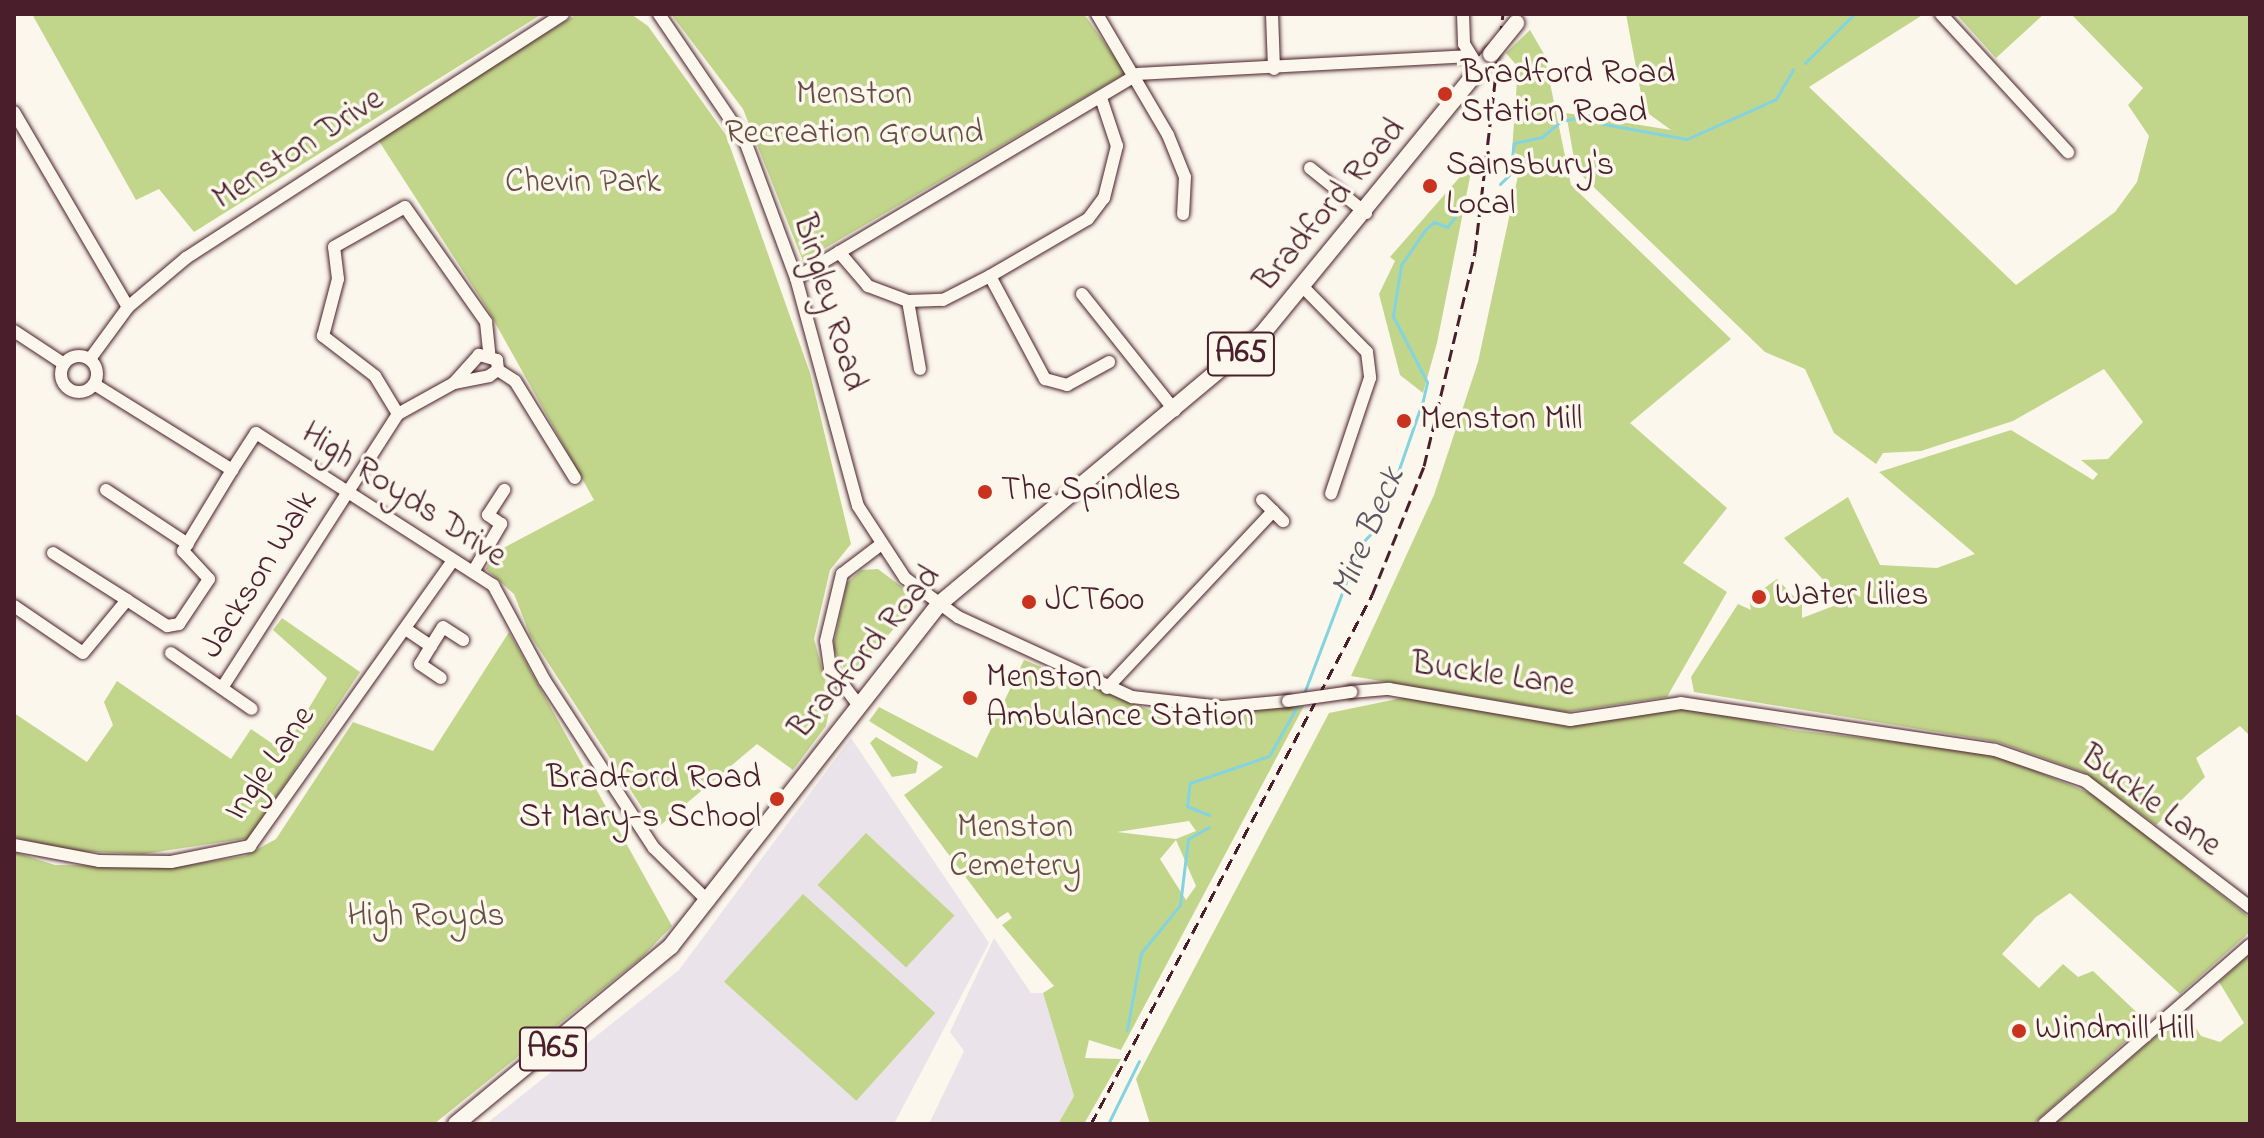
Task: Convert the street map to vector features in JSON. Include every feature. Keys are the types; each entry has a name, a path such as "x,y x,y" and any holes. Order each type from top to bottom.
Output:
{"main road":[{"name":"Bradford Road","path":"456,1124 652,966 708,901 857,703 938,605 1175,411 1304,288 1366,213 1481,59 1519,18"}],"street":[{"name":"Menston Drive","path":"90,359 128,307 236,223 563,14"},
{"name":"Bingley Road","path":"659,14 738,126 796,278 853,492 880,545 938,605"},
{"path":"1097,14 1138,74 1185,177 1183,214"},
{"path":"1272,14 1274,69"},
{"path":"796,278 1102,101 1138,74 1481,59 1463,14"},
{"path":"1941,14 2068,152"},
{"path":"839,252 868,286 908,301 943,300 990,276 1088,219 1104,198 1117,146 1102,101"},
{"path":"14,112 128,307"},
{"path":"1310,168 1366,213"},
{"path":"498,370 454,383 398,414 375,376 323,336 338,279 334,247 405,207 486,322 489,353 498,370 515,381 575,478"},
{"path":"990,276 1045,379 1067,385 1110,362"},
{"path":"1304,288 1367,352 1370,378 1331,494"},
{"path":"1082,294 1175,411"},
{"path":"908,301 920,369"},
{"path":"14,331 64,364 90,359 94,384 232,470 188,544 185,558 209,579 179,624 167,626 53,553"},
{"path":"454,383 469,362 489,353"},
{"path":"64,364 67,387 80,392 94,384"},
{"name":"Jackson Walk","path":"222,688 346,490 398,414"},
{"name":"High Royds Drive","path":"232,470 256,433 452,562 473,572 501,594 545,681 654,848 708,901"},
{"path":"106,490 188,544"},
{"path":"473,572 501,524 488,515 504,490"},
{"path":"1262,500 1283,521"},
{"path":"1107,688 1273,511"},
{"path":"857,703 830,668 826,641 842,574 880,545"},
{"name":"Ingle Lane","path":"14,845 85,859 171,862 250,846 407,630 452,562"},
{"path":"14,606 83,653 127,600"},
{"name":"Buckle Lane","path":"938,605 1107,688 1154,703 1288,701 1389,689 1570,720 1681,703 1995,750 2085,781 2250,907"},
{"path":"441,678 420,664 443,627 463,640"},
{"path":"407,630 431,646"},
{"name":"Jackson Walk","path":"171,653 252,709"},
{"path":"2044,1124 2250,945"}],"shaded area":[{"path":"851,738 989,943 894,1124 486,1124 679,970"},
{"path":"994,938 1031,993 1043,993 1074,1096 1058,1124 929,1124 964,1051 950,1032"}],"green space":[{"path":"32,14 542,14 194,232 159,189 136,200"},
{"name":"Chevin Park","path":"577,14 631,14 648,26 726,135 810,373 851,544 830,570 814,639 831,702 826,726 793,770 757,744 656,829 530,635 514,594 486,569 494,553 594,500 488,310 377,138"},
{"name":"Menston Recreation Ground","path":"671,14 1084,14 1126,73 803,261 743,109"},
{"path":"1626,14 1924,14 1809,87 2016,285 2115,212 2137,182 2149,136 2128,105 2143,88 2071,14 2250,14 2250,736 2240,726 2196,758 2205,777 2156,825 2083,772 1998,742 1694,692 1691,677 1738,604 1751,610 1749,599 1777,579 1802,605 1802,618 1844,602 1784,538 1848,497 1880,565 1937,568 1975,554 1879,472 2011,430 2093,480 2098,474 2081,460 2108,459 2143,422 2104,369 2013,421 1921,451 1883,453 1876,464 1834,433 1805,369 1765,352 1576,170 1566,113 1671,130 1649,114 1641,94"},
{"path":"1956,14 2044,14 1996,58"},
{"path":"1530,30 1544,54 1571,185 1731,339 1630,423 1727,508 1683,563 1727,592 1667,697 1566,712 1351,676 1434,495 1478,362 1522,157 1512,151 1518,67 1506,53"},
{"path":"1473,162 1437,343 1423,393 1400,375 1379,294 1395,261 1390,257"},
{"path":"878,569 902,587 911,609 850,679 833,648 847,583 861,570"},
{"path":"282,618 360,672 249,838 144,854 69,851 14,837 14,713 87,762 113,725 104,702 117,681 231,759 251,729 283,751 327,678 273,630"},
{"name":"High Royds","path":"509,632 672,926 641,958 434,1124 14,1124 14,852 55,865 182,866 245,856 276,839 353,722 433,751"},
{"name":"Menston Cemetery","path":"1024,660 1203,731 1214,713 1304,706 1121,1050 1089,1040 1085,1058 1121,1059 1084,1124 1058,1124 1074,1096 1043,993 1054,986 1002,925 1012,918 1008,912 997,919 904,795 943,767 869,721 879,707 977,758","holes":["1189,821 1196,831 1176,839 1117,832","1176,840 1196,886 1186,900 1160,859"]},
{"path":"1407,697 1554,724 1678,709 1714,712 1794,730 1992,753 2097,796 2250,918 2250,932 2180,994 2070,893 2036,917 2002,954 2039,988 2063,964 2078,977 2093,971 2147,1022 2033,1124 1150,1124 1136,1079 1329,713"},
{"path":"876,737 918,762 916,773 892,777 870,743"},
{"path":"866,833 954,916 906,967 818,885"},
{"path":"803,894 935,1013 856,1101 724,982"},
{"path":"2250,954 2250,1124 2055,1124 2185,1011 2201,1036 2220,1042 2244,1023 2219,982"}],"waterway":[{"name":"Mire Beck","path":"1805,63 1854,14"},
{"name":"Mire Beck","path":"1500,184 1510,174 1514,143 1542,137 1561,121 1591,115 1603,124 1687,139 1776,99 1793,70"},
{"name":"Mire Beck","path":"1303,696 1360,545 1380,524 1423,400 1427,382 1393,316 1401,265 1425,230 1434,222 1447,227 1461,209"},
{"name":"Mire Beck","path":"1209,815 1187,806 1190,783 1269,756 1299,703"},
{"name":"Mire Beck","path":"1127,1030 1141,953 1180,905 1188,839 1209,827"},
{"name":"Mire Beck","path":"1108,1124 1139,1061"}],"railway":[{"path":"1091,1124 1372,595 1424,466 1475,252 1503,14"}],"place":[{"name":"Bradford Road Station Road","path":"1445,94"},
{"name":"Sainsbury's Local","path":"1430,186"},
{"name":"Menston Mill","path":"1404,421"},
{"name":"The Spindles","path":"985,492"},
{"name":"Water Lilies","path":"1759,597"},
{"name":"JCT600","path":"1029,602"},
{"name":"Menston Ambulance Station","path":"970,698"},
{"name":"Bradford Road St Mary-s School","path":"777,799"},
{"name":"Windmill Hill","path":"2019,1031"}]}
